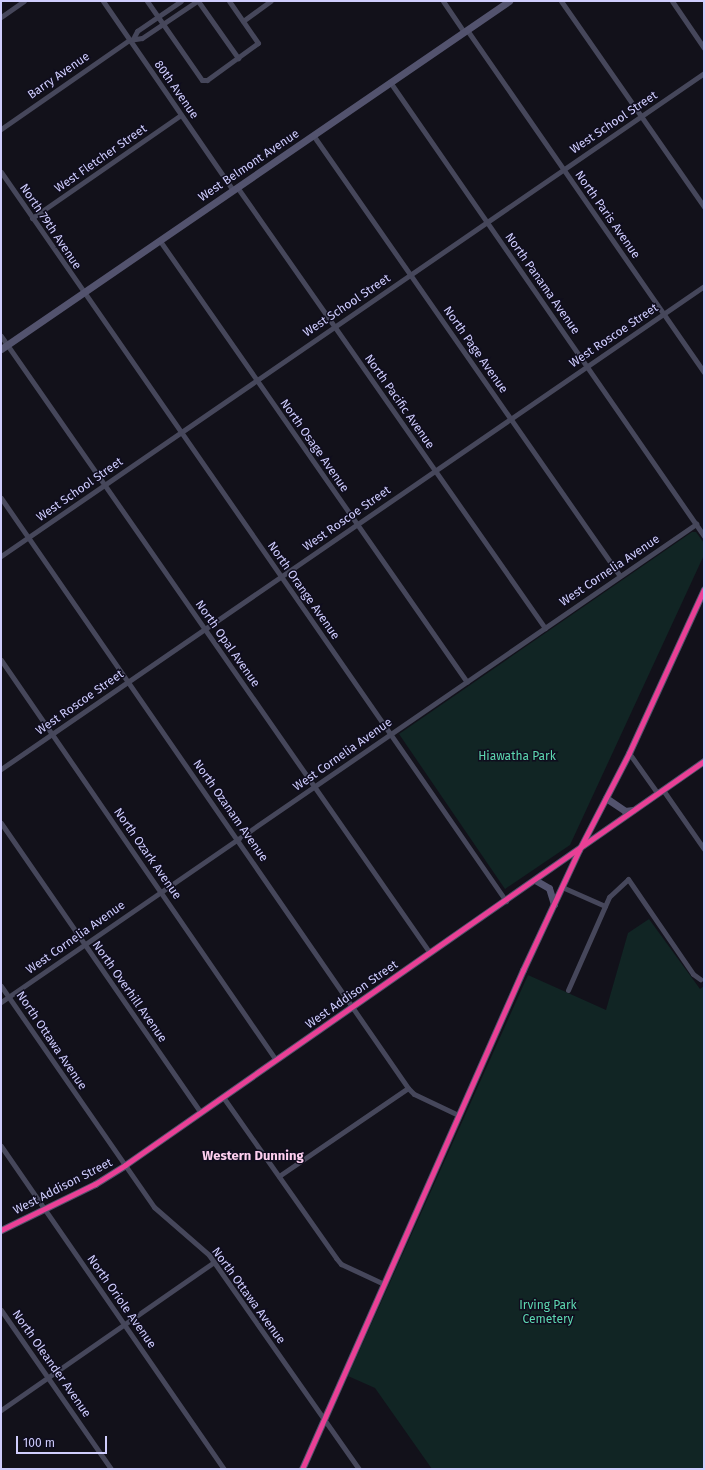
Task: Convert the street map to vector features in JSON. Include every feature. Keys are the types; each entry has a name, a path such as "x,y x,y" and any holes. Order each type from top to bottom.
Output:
{"main road":[{"name":"West Belmont Avenue","path":"4,347 509,1"},
{"path":"302,1469 382,1283 554,904 579,850 629,753 704,589"},
{"name":"West Addison Street","path":"1,1230 44,1209 125,1165 579,850 704,761"},
{"path":"606,798 625,811 635,810"},
{"path":"535,880 549,888 554,904"}],"street":[{"path":"1,17 24,1"},
{"name":"80th Avenue","path":"103,1 132,38 181,115 235,189"},
{"path":"147,1 202,80 207,80 258,43 229,1"},
{"path":"132,38 137,31 182,1"},
{"path":"132,38 142,38 197,1 238,58"},
{"path":"242,21 271,1"},
{"name":"North Paris Avenue","path":"443,1 466,31 564,170 704,372"},
{"path":"561,1 704,207"},
{"path":"672,1 704,48"},
{"name":"Barry Avenue","path":"1,129 132,38"},
{"name":"West School Street","path":"1,556 704,73"},
{"name":"North Panama Avenue","path":"390,82 704,536"},
{"name":"West Fletcher Street","path":"32,218 181,115"},
{"name":"North Page Avenue","path":"313,135 620,576"},
{"name":"North 79th Avenue","path":"1,172 83,293"},
{"name":"North Pacific Avenue","path":"235,189 335,327 545,628"},
{"name":"North Osage Avenue","path":"160,241 467,682"},
{"name":"West Roscoe Street","path":"1,769 704,286"},
{"name":"North Orange Avenue","path":"83,293 506,900"},
{"name":"North Opal Avenue","path":"1,336 4,347 104,485 430,953"},
{"name":"North Ozanam Avenue","path":"1,498 353,1006 408,1088 414,1094 458,1115"},
{"name":"West Cornelia Avenue","path":"1,1002 696,524"},
{"name":"North Ozark Avenue","path":"1,660 276,1060"},
{"path":"629,753 704,849"},
{"name":"North Overhill Avenue","path":"1,823 200,1113"},
{"path":"568,990 605,906 628,879 693,974 700,978"},
{"path":"562,887 605,906"},
{"name":"North Ottawa Avenue","path":"1,986 154,1207 209,1255 359,1469"},
{"path":"278,1176 408,1088"},
{"path":"223,1097 342,1264 382,1283"},
{"name":"North Oriole Avenue","path":"1,1146 224,1469"},
{"path":"1,1410 214,1262"},
{"name":"North Oleander Avenue","path":"1,1310 111,1469"}],"green space":[{"name":"Hiawatha Park","path":"692,532 696,532 704,543 704,555 570,845 505,889 399,734"},
{"name":"Irving Park Cemetery","path":"649,919 700,989 704,986 704,1469 432,1469 375,1388 348,1376 528,975 606,1010 628,933"}],"cycle path":[{"path":"302,1469 523,970 579,850 629,753 704,589"},
{"path":"1,1230 95,1184 125,1165 704,761"}],"district":[{"name":"Western Dunning","path":"253,1156"}]}
